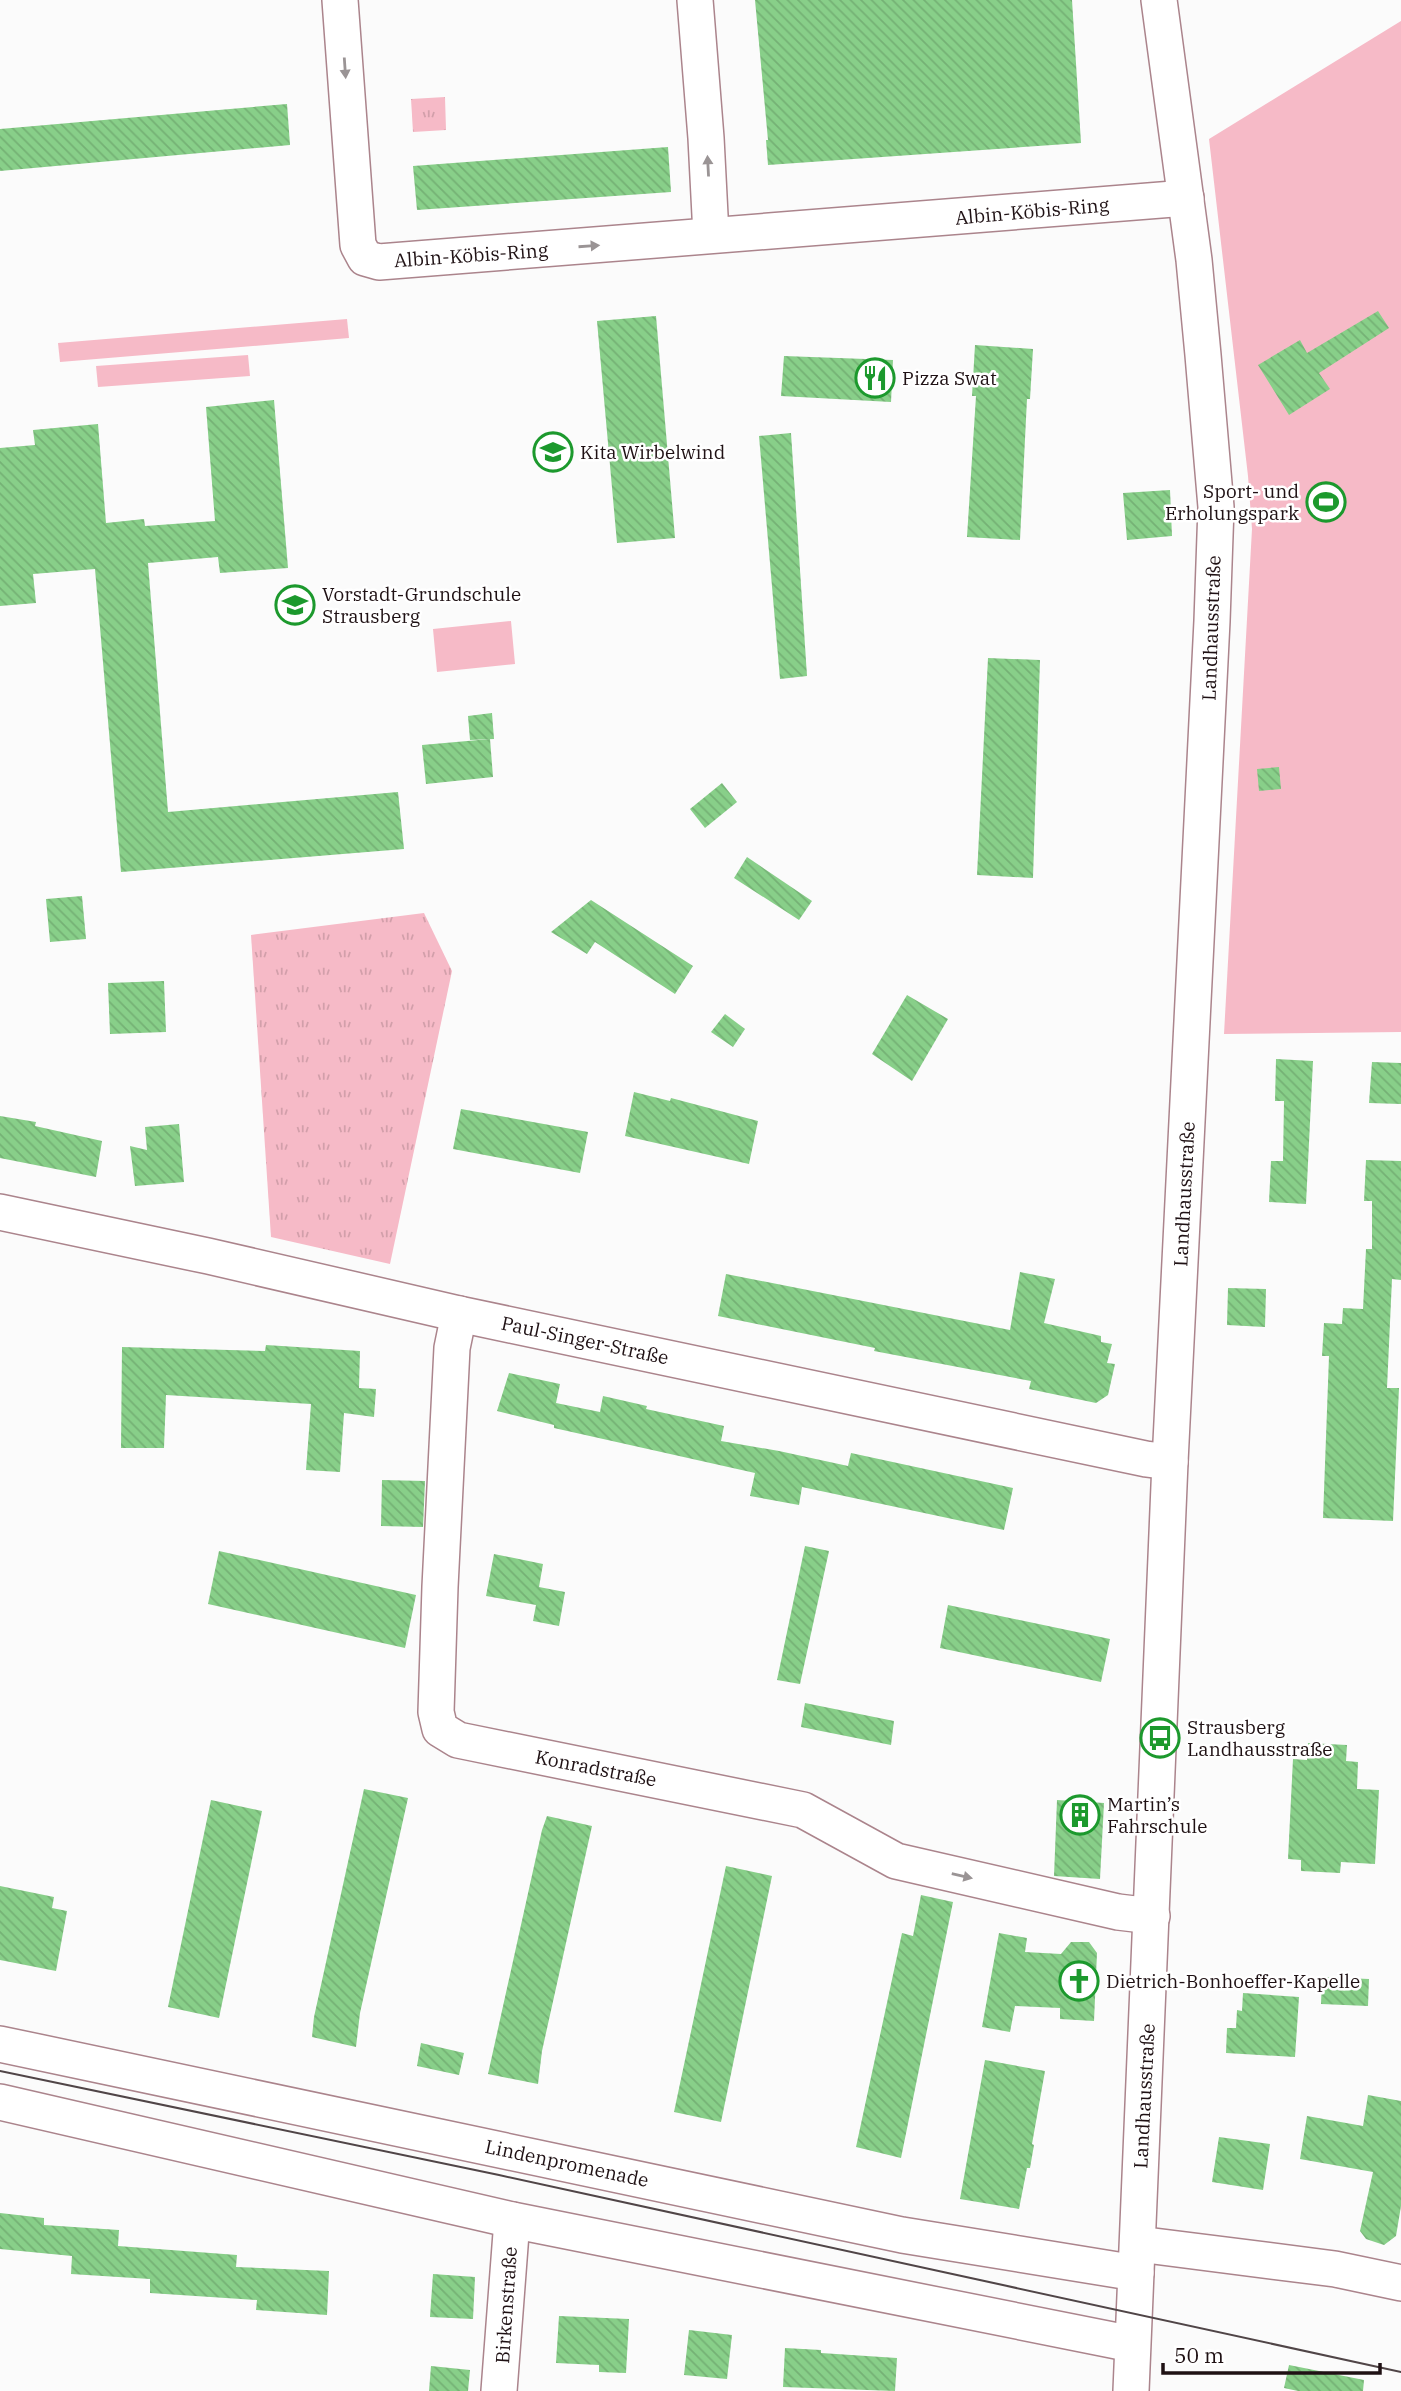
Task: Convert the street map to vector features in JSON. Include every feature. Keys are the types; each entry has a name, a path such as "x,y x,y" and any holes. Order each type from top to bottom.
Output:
{"street":[{"name":"Albin-Köbis-Ring","path":"340,0 358,245 365,258 379,262 1186,198"},
{"path":"695,0 711,234"},
{"name":"Landhausstraße","path":"1131,2391 1170,1462 1212,635 1216,507 1195,260 1159,0"},
{"name":"Paul-Singer-Straße","path":"0,1212 208,1256 459,1314 1146,1460 1170,1462"},
{"name":"Konradstraße","path":"459,1314 452,1348 440,1587 436,1712 440,1729 458,1740 803,1810 896,1861 1118,1912 1152,1916"},
{"name":"Lindenpromenade","path":"0,2044 902,2235 1137,2259 1335,2269 1401,2283"},
{"path":"0,2102 512,2220 1132,2344"},
{"name":"Birkenstraße","path":"499,2391 512,2220"}],"green space":[{"name":"Sport- und Erholungspark","path":"1401,21 1401,1032 1224,1034 1252,529 1209,139"},
{"path":"445,97 446,130 413,132 411,99"},
{"path":"347,319 349,338 60,362 58,343"},
{"path":"248,355 250,376 98,387 96,366"},
{"path":"511,621 515,664 437,672 433,629"},
{"path":"424,913 452,971 390,1264 271,1237 251,935"}],"building":[{"path":"755,0 1072,0 1081,143 768,165"},
{"path":"287,104 290,145 0,171 0,129"},
{"path":"668,147 671,192 417,210 413,166"},
{"path":"1378,311 1389,328 1319,373 1330,389 1289,415 1258,365 1300,340 1307,353"},
{"path":"656,316 675,538 617,543 597,321"},
{"path":"975,345 1033,349 1030,399 1027,399 1020,540 967,537 976,396 972,396"},
{"path":"784,356 893,360 891,402 781,396"},
{"path":"274,400 288,568 220,573 218,557 148,563 168,812 398,792 404,849 121,872 95,569 33,574 36,603 0,606 0,448 35,445 33,430 98,424 106,523 144,519 145,526 215,521 206,407"},
{"path":"791,433 807,676 780,679 759,436"},
{"path":"1170,490 1172,536 1127,540 1123,493"},
{"path":"988,658 1040,660 1033,878 977,875"},
{"path":"492,713 494,739 470,740 468,716"},
{"path":"490,739 493,777 426,784 422,745"},
{"path":"1279,767 1281,789 1259,791 1257,769"},
{"path":"722,783 737,802 705,828 690,809"},
{"path":"747,857 812,901 799,920 734,878"},
{"path":"82,896 86,939 50,942 46,899"},
{"path":"591,900 693,966 675,994 595,942 587,954 551,932"},
{"path":"164,981 166,1032 110,1034 108,983"},
{"path":"907,995 948,1019 912,1081 872,1054"},
{"path":"725,1014 745,1029 733,1047 711,1032"},
{"path":"1276,1059 1313,1061 1306,1204 1269,1202 1271,1161 1283,1161 1284,1101 1275,1101"},
{"path":"1372,1062 1401,1063 1401,1104 1369,1103"},
{"path":"634,1092 670,1101 671,1098 758,1121 749,1164 625,1136"},
{"path":"461,1109 588,1132 580,1173 453,1149"},
{"path":"0,1116 36,1122 35,1126 102,1141 96,1177 0,1158"},
{"path":"179,1124 184,1182 135,1186 130,1146 147,1150 145,1127"},
{"path":"1366,1160 1401,1161 1401,1280 1392,1279 1387,1388 1399,1388 1393,1521 1323,1518 1329,1356 1322,1356 1324,1323 1342,1324 1343,1308 1363,1309 1366,1249 1372,1249 1372,1201 1364,1201"},
{"path":"1020,1272 1055,1279 1044,1323 1101,1336 1101,1342 1112,1344 1107,1363 1115,1364 1108,1395 1096,1403 1029,1389 1031,1381 874,1351 875,1348 718,1316 726,1274 1010,1330"},
{"path":"1228,1288 1266,1289 1265,1327 1227,1325"},
{"path":"266,1345 360,1351 359,1388 376,1389 374,1417 344,1413 340,1472 306,1470 311,1404 166,1395 164,1448 121,1448 122,1347 265,1351"},
{"path":"509,1373 560,1384 556,1403 600,1412 603,1396 647,1406 646,1409 724,1426 721,1441 848,1466 851,1453 1013,1488 1004,1530 802,1487 799,1505 750,1496 755,1473 554,1428 554,1425 497,1411"},
{"path":"382,1480 425,1481 423,1527 381,1526"},
{"path":"805,1546 829,1551 800,1684 777,1680"},
{"path":"219,1551 416,1595 405,1648 208,1604"},
{"path":"494,1554 543,1564 539,1587 565,1592 559,1626 533,1621 536,1605 486,1596"},
{"path":"948,1605 1110,1639 1101,1682 940,1648"},
{"path":"805,1703 894,1721 891,1745 801,1727"},
{"path":"1308,1743 1347,1745 1346,1761 1358,1762 1357,1789 1379,1790 1375,1864 1341,1862 1340,1873 1301,1871 1301,1860 1288,1859 1293,1759 1307,1760"},
{"path":"364,1789 408,1798 360,2013 356,2047 312,2037 314,2017"},
{"path":"211,1800 262,1811 219,2018 168,2007"},
{"path":"1057,1800 1104,1803 1100,1879 1054,1876"},
{"path":"547,1816 592,1826 542,2051 538,2084 488,2074"},
{"path":"726,1866 772,1876 721,2122 674,2112"},
{"path":"0,1886 54,1897 52,1908 67,1911 56,1971 0,1960"},
{"path":"921,1895 953,1902 901,2158 856,2147 902,1933 913,1936"},
{"path":"999,1933 1027,1938 1025,1952 1061,1954 1071,1942 1089,1942 1097,1953 1094,2021 1060,2019 1060,2008 1015,2006 1010,2032 982,2027"},
{"path":"1322,1977 1369,1979 1368,2006 1321,2004"},
{"path":"1243,1993 1299,1997 1295,2057 1226,2053 1227,2028 1236,2028 1237,2010 1242,2011"},
{"path":"421,2043 464,2053 459,2075 417,2066"},
{"path":"985,2060 1045,2071 1030,2168 1027,2168 1019,2209 960,2199"},
{"path":"1368,2095 1401,2101 1401,2206 1396,2236 1384,2245 1366,2239 1360,2231 1373,2172 1300,2159 1307,2116 1363,2126"},
{"path":"1219,2137 1270,2144 1263,2190 1212,2182"},
{"path":"0,2213 44,2218 44,2225 119,2230 118,2246 237,2255 236,2267 329,2271 327,2315 256,2310 257,2300 150,2293 150,2279 71,2274 72,2256 0,2249"},
{"path":"433,2274 475,2277 473,2319 430,2317"},
{"path":"559,2316 629,2319 626,2373 599,2372 599,2365 556,2363"},
{"path":"689,2330 732,2335 727,2379 684,2375"},
{"path":"785,2348 897,2358 895,2391 783,2387"},
{"path":"1289,2365 1364,2380 1363,2391 1298,2391 1284,2388"},
{"path":"431,2366 470,2370 468,2391 429,2391"}],"tram line":[{"path":"0,2071 499,2175 1401,2372"}],"place":[{"name":"Pizza Swat","path":"875,378"},
{"name":"Kita Wirbelwind","path":"553,452"},
{"name":"Sport- und Erholungspark","path":"1326,502"},
{"name":"Vorstadt-Grundschule Strausberg","path":"295,605"},
{"name":"Strausberg Landhausstraße","path":"1160,1738"},
{"name":"Martin’s Fahrschule","path":"1080,1815"},
{"name":"Dietrich-Bonhoeffer-Kapelle","path":"1079,1981"}]}
